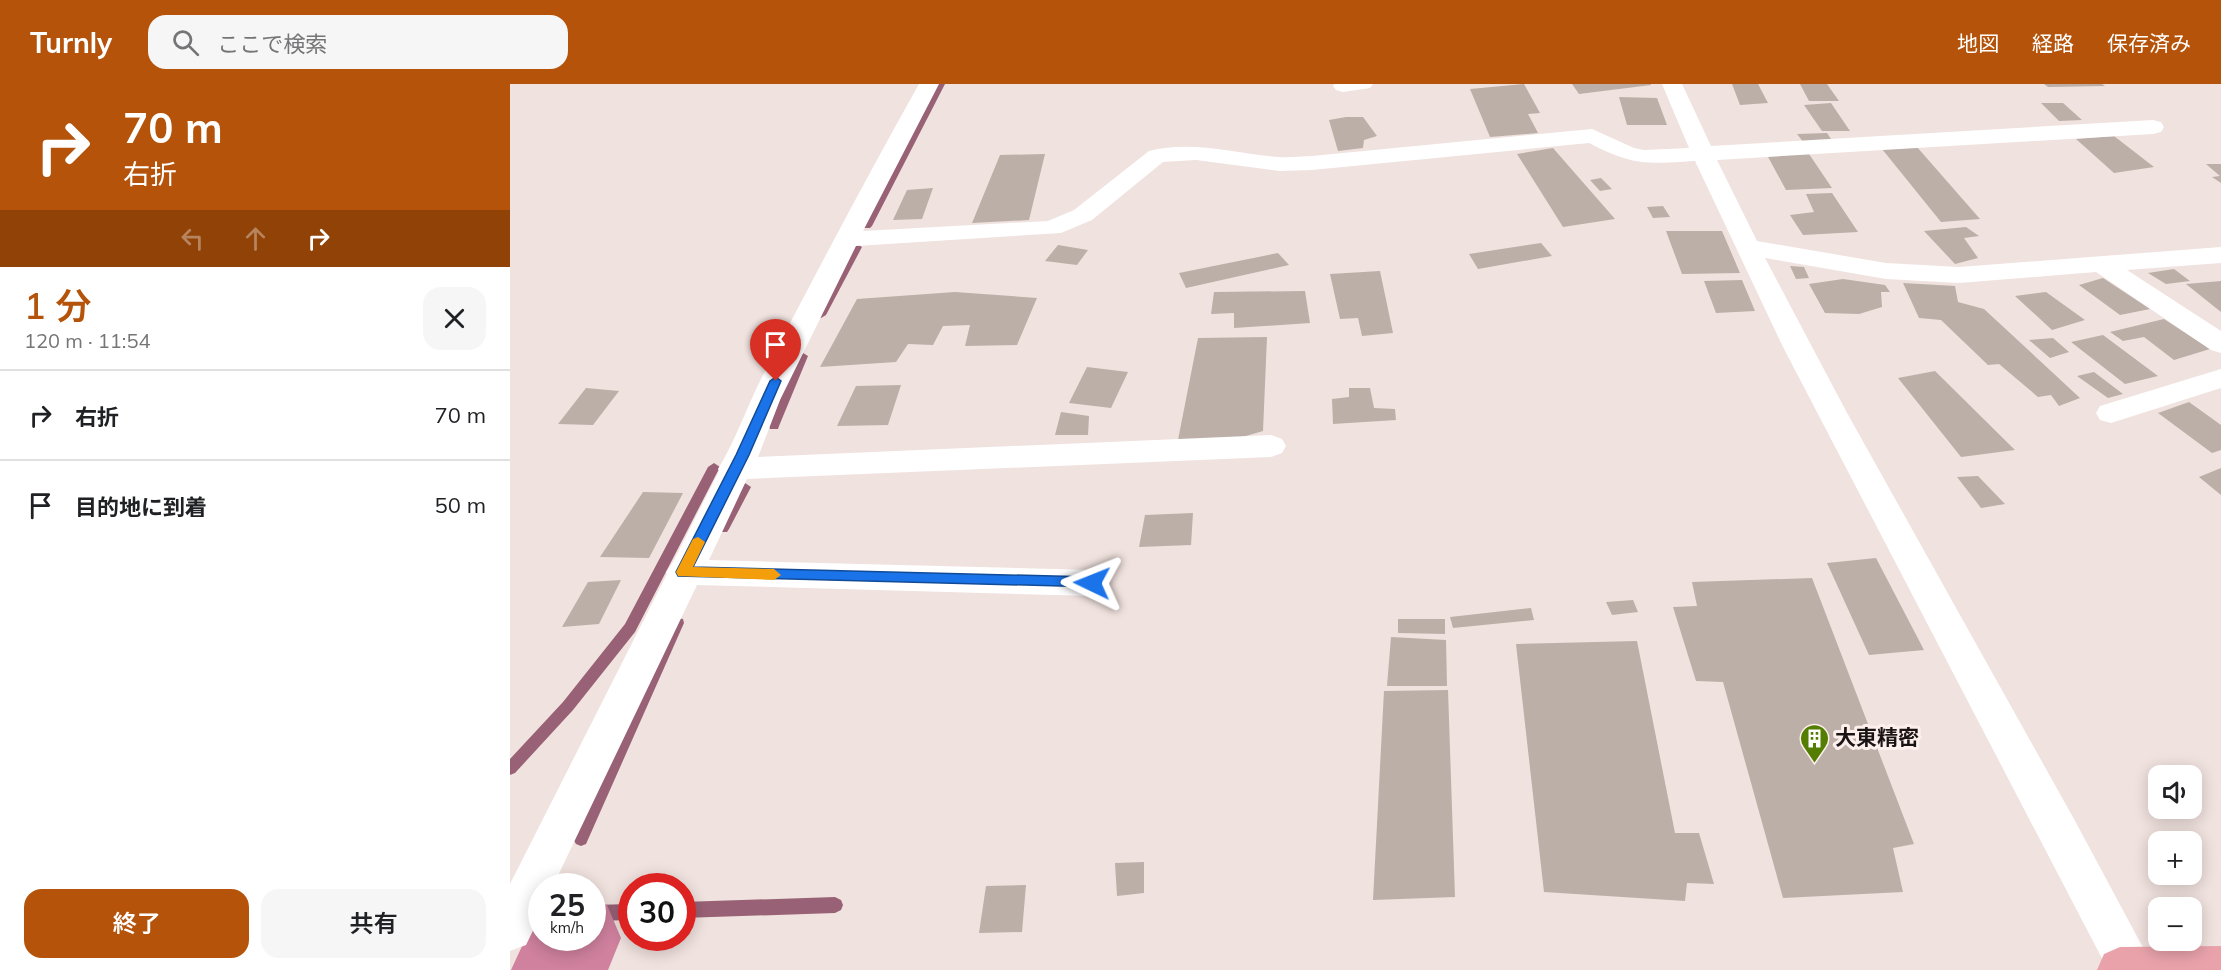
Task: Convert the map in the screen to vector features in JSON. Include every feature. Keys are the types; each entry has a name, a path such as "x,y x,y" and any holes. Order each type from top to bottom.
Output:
{"main road":[{"path":"2120,970 2221,968"}],"street":[{"path":"510,930 734,470 765,400 878,177 929,84"},
{"path":"1672,84 1702,153 1803,360 2025,766 2132,970"},
{"path":"847,239 1052,228 1083,215 1157,156 1196,153 1280,164 1312,163 1592,136 1628,154 1644,157 2153,127"},
{"path":"1747,247 1886,271 1959,275 2221,255"},
{"path":"2102,265 2221,344"},
{"path":"2111,413 2221,378"},
{"path":"734,470 1271,446"},
{"path":"683,572 1092,583"}],"building":[{"path":"1524,84 1540,113 1528,114 1538,133 1490,137 1470,89"},
{"path":"1572,84 1651,84 1651,85 1579,94"},
{"path":"1732,84 1758,84 1768,103 1740,105"},
{"path":"1800,84 1827,84 1839,101 1809,101"},
{"path":"2044,84 2102,84 2105,86 2048,87"},
{"path":"1619,97 1657,98 1667,125 1627,125"},
{"path":"1831,103 1850,131 1822,131 1804,105"},
{"path":"2041,103 2063,103 2082,120 2059,121"},
{"path":"1363,117 1377,136 1364,140 1363,148 1338,151 1329,120"},
{"path":"1827,133 1833,142 1804,143 1797,134"},
{"path":"2114,136 2154,167 2114,173 2076,139"},
{"path":"1917,147 1980,219 1941,222 1882,149"},
{"path":"1553,148 1615,219 1563,227 1517,154"},
{"path":"1045,154 1029,220 972,223 1000,155"},
{"path":"1809,154 1832,188 1786,190 1767,155"},
{"path":"2206,164 2221,164 2221,183 2212,177 2220,176"},
{"path":"1601,178 1612,189 1600,191 1590,180"},
{"path":"933,188 922,219 893,220 907,190"},
{"path":"1832,193 1858,232 1803,235 1790,215 1814,212 1806,194"},
{"path":"1663,206 1670,217 1653,218 1647,207"},
{"path":"1966,227 1979,236 1964,238 1978,258 1955,264 1924,231"},
{"path":"1666,231 1722,231 1740,273 1682,274"},
{"path":"1541,243 1552,256 1478,269 1469,254"},
{"path":"1058,245 1088,250 1077,265 1045,261"},
{"path":"1278,253 1289,265 1186,288 1179,273"},
{"path":"1790,266 1804,267 1809,278 1796,279"},
{"path":"2174,269 2190,281 2166,284 2148,273"},
{"path":"1380,271 1393,333 1362,336 1358,318 1340,319 1330,274"},
{"path":"2103,278 2150,309 2120,315 2079,285"},
{"path":"1843,279 1885,285 1890,292 1881,292 1882,307 1859,314 1825,313 1809,284"},
{"path":"1742,280 1755,311 1716,313 1704,281"},
{"path":"2221,281 2221,312 2186,284"},
{"path":"1903,283 1955,286 1958,302 1984,309 2080,398 2059,406 2051,395 2038,397 1999,364 1988,365 1941,320 1919,318"},
{"path":"1305,291 1310,323 1234,328 1234,313 1211,314 1214,292"},
{"path":"955,292 1037,298 1017,345 965,346 970,325 943,326 933,345 908,344 896,362 820,367 857,299"},
{"path":"2046,292 2085,320 2052,330 2015,296"},
{"path":"2164,319 2210,349 2174,360 2144,337 2123,341 2110,332"},
{"path":"2103,335 2158,376 2125,384 2071,342"},
{"path":"1267,337 1263,431 1232,440 1178,440 1198,338"},
{"path":"2053,338 2069,352 2050,358 2029,340"},
{"path":"1087,367 1128,372 1111,408 1069,403"},
{"path":"1935,371 2015,450 1961,457 1898,378"},
{"path":"2094,372 2123,394 2108,398 2077,376"},
{"path":"901,385 888,425 837,426 856,386"},
{"path":"586,388 619,391 593,425 558,424"},
{"path":"1349,388 1370,388 1374,408 1395,409 1396,420 1333,424 1332,399 1349,397"},
{"path":"2189,402 2221,425 2221,450 2212,453 2158,413"},
{"path":"1061,412 1089,416 1088,435 1055,435"},
{"path":"2221,468 2221,495 2199,477"},
{"path":"1978,476 2005,504 1981,508 1957,477"},
{"path":"643,492 683,493 649,558 600,557"},
{"path":"1193,513 1191,545 1139,547 1145,515"},
{"path":"1876,558 1924,650 1869,655 1827,563"},
{"name":"大東精密","path":"1812,578 1914,844 1893,848 1903,892 1783,898 1723,682 1696,681 1673,607 1697,606 1692,582"},
{"path":"621,580 599,624 562,627 588,582"},
{"path":"1633,600 1638,612 1612,615 1606,602"},
{"path":"1531,608 1534,620 1453,628 1450,617"},
{"path":"1398,619 1445,619 1445,634 1398,633"},
{"path":"1391,637 1446,640 1447,686 1387,686"},
{"path":"1637,641 1675,833 1699,833 1714,884 1687,883 1685,901 1544,892 1516,644"},
{"path":"1448,690 1455,897 1373,900 1384,691"},
{"path":"1144,862 1144,893 1117,896 1115,863"},
{"path":"1026,885 1022,932 979,933 986,886"}],"waterway":[{"path":"867,226 941,84"},
{"path":"821,315 857,247"},
{"path":"774,426 803,356"},
{"path":"510,769 568,706 630,628 714,467"},
{"path":"723,529 745,487"},
{"path":"581,839 678,623"},
{"path":"696,910 835,905"},
{"path":"606,913 618,912"},
{"path":"559,970 568,951"}],"slow traffic":[{"path":"698,542 683,572 774,575"}],"place":[{"name":"大東精密","path":"1814,764"}],"route":[{"path":"776,381 765,400 742,455 683,572 1092,583"}]}
